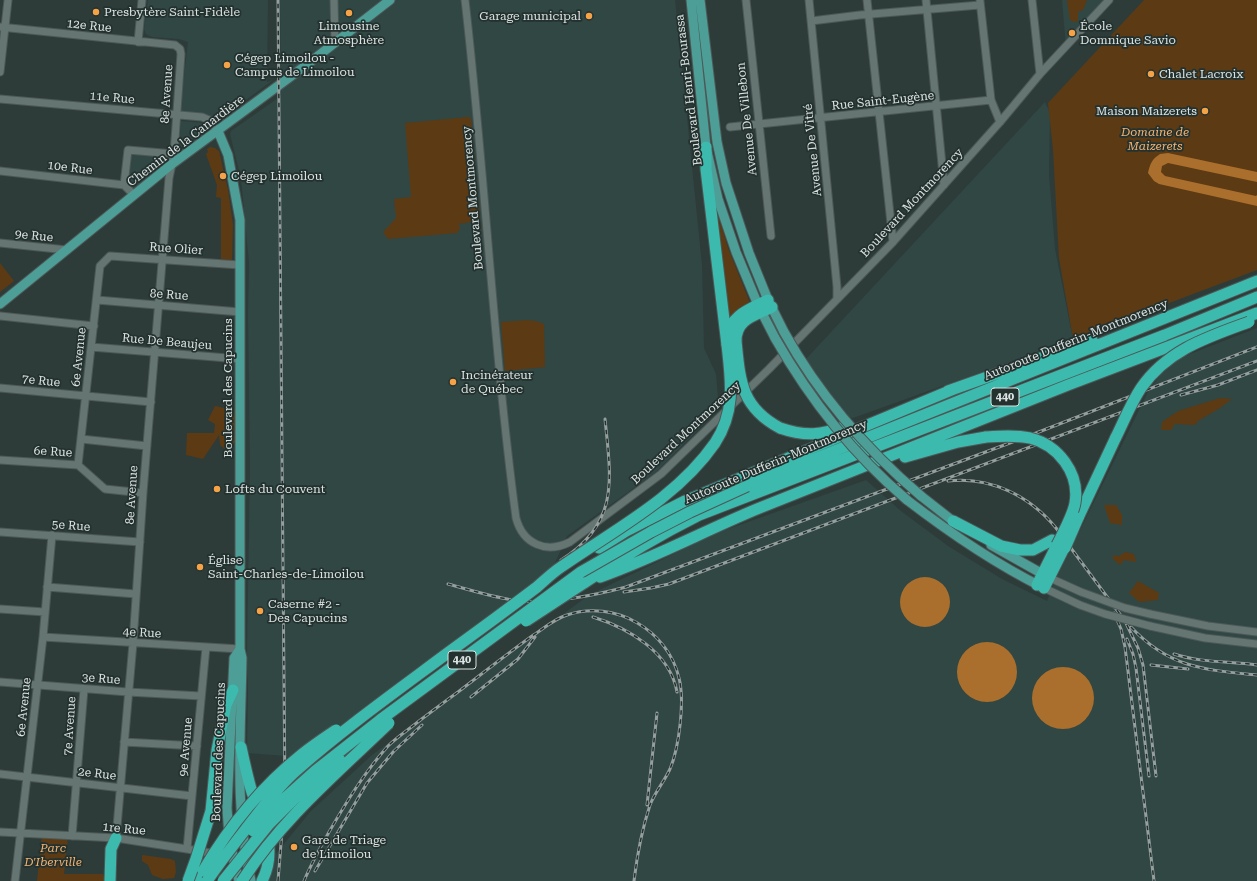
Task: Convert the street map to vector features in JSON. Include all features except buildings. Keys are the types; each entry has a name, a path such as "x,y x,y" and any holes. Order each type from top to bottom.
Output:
{"highway":[{"path":"197,881 205,876 274,794 297,770 405,684 536,587 559,568 648,509 679,482 708,452 715,442 725,423 731,401 730,343 706,168 706,146"},
{"name":"Autoroute Dufferin-Montmorency","path":"212,881 233,853 277,805 315,771 380,720 581,572 651,532 747,486 1257,281"},
{"name":"Autoroute Dufferin-Montmorency","path":"223,881 255,839 295,798 342,758 389,722 538,612 620,558 699,515 747,486 1165,335 1257,297"},
{"path":"765,306 744,321 730,343 739,376 747,397 761,416 780,428 804,434 828,432 1099,338 1151,324"},
{"path":"584,583 634,565 713,527 756,509 1068,385 1257,313"},
{"path":"1058,545 1141,388 1151,375 1168,359 1198,341 1253,321"},
{"path":"536,587 626,531 685,501 747,486 954,389"},
{"path":"814,487 930,449 958,442 986,436 1016,436 1030,438 1048,446 1062,458 1072,475 1076,494 1072,514 1065,527 1046,576 1040,586"},
{"path":"953,521 1001,546 1020,550 1033,550 1058,545"},
{"path":"188,881 210,811 217,750 226,705 233,690"},
{"path":"242,881 260,853 299,809 389,722"},
{"path":"240,747 251,789 267,834 269,852 267,869 262,881"},
{"path":"110,881 111,849 116,838"},
{"path":"116,838 118,848 117,881"}],"main road":[{"name":"Chemin de la Canardière","path":"0,304 172,164 249,109 390,0"},
{"name":"Boulevard Henri-Bourassa","path":"691,0 706,146 712,175 726,225 736,252 765,306 784,332 825,395 849,425 890,469 953,521 1001,552 1046,576"},
{"name":"Boulevard Henri-Bourassa","path":"700,0 717,142 742,232 775,338 793,368 828,416 866,460 895,490 970,546 1002,566 1040,586"},
{"name":"Boulevard des Capucins","path":"218,131 228,155 240,220 240,649 242,658 240,795 245,858 251,881"},
{"name":"Boulevard des Capucins","path":"239,881 232,858 227,808 234,658 240,649"},
{"path":"222,856 235,867"}],"street":[{"path":"0,72 2,27 8,0"},
{"path":"138,42 142,0"},
{"path":"334,0 335,43"},
{"name":"Boulevard Montmorency","path":"465,0 474,79 505,439 516,518 518,525 529,540 550,548 560,547 570,542 646,487 724,414 893,242 1000,122 1040,74 1109,0"},
{"name":"Avenue De Villebon","path":"746,0 771,236"},
{"name":"Avenue De Vitré","path":"809,0 837,298"},
{"path":"867,0 893,242"},
{"path":"926,0 935,106 944,185"},
{"path":"1032,0 1040,74"},
{"path":"811,21 980,2 991,100 1000,122"},
{"name":"12e Rue","path":"2,27 138,42"},
{"name":"8e Avenue","path":"116,838 133,643 143,493 162,260 169,178 174,154 181,54 180,49 175,46 138,42"},
{"name":"11e Rue","path":"0,98 202,117 209,120 218,131"},
{"name":"Rue Saint-Eugène","path":"730,127 991,100"},
{"path":"134,196 124,185 128,150 174,154"},
{"name":"10e Rue","path":"0,171 124,185"},
{"name":"9e Rue","path":"0,243 66,250"},
{"name":"Rue Olier","path":"110,256 240,265"},
{"name":"6e Avenue","path":"78,465 100,266 110,256"},
{"name":"8e Rue","path":"96,300 240,312"},
{"path":"0,316 94,326"},
{"name":"Rue De Beaujeu","path":"91,347 240,359"},
{"name":"7e Rue","path":"0,388 151,402"},
{"path":"81,439 147,446"},
{"name":"6e Rue","path":"0,460 78,465 105,489 143,493"},
{"name":"5e Rue","path":"0,532 140,542"},
{"name":"6e Avenue","path":"15,881 43,637 52,536"},
{"name":"Boulevard Henri-Bourassa","path":"1046,576 1081,592 1125,608 1208,626 1257,632"},
{"name":"Boulevard Henri-Bourassa","path":"1040,586 1080,605 1105,614 1205,638 1257,644"},
{"path":"47,587 136,594"},
{"path":"0,609 45,612"},
{"name":"4e Rue","path":"43,637 240,649"},
{"name":"9e Avenue","path":"187,848 206,647"},
{"name":"3e Rue","path":"0,682 37,686 201,696"},
{"name":"7e Avenue","path":"72,836 84,689"},
{"path":"124,742 197,746"},
{"name":"2e Rue","path":"0,774 192,796"},
{"name":"1re Rue","path":"0,832 116,838 187,848 232,858 245,858"}],"shaded area":[{"name":"Cégep Limoilou - Campus de Limoilou","path":"148,0 268,0 267,82 273,80 215,123 182,113 180,110 188,42 179,39 152,37 146,34 144,29"},
{"path":"280,0 675,0 702,265 704,348 716,374 719,409 656,472 567,536 546,583 408,689 297,770 286,756 247,753 250,466 248,314 249,263 241,178 230,134 231,131 281,96"},
{"name":"École Domnique Savio","path":"1062,0 1109,0 1066,47"},
{"path":"1045,102 1050,113 1049,175 1055,249 1073,339 853,418 843,416 806,359"},
{"path":"181,121 204,123 208,128 179,150"},
{"path":"128,150 174,154 172,164 134,195 124,185"},
{"path":"1168,153 1257,172 1257,182 1168,163 1162,166 1161,172 1165,176 1257,195 1257,206 1159,184 1154,181 1148,173 1152,162 1160,154"},
{"path":"1257,328 1257,881 269,881 274,856 311,811 372,755 589,595 717,533 866,480 901,511 948,546 1002,579 1047,601 1055,581 1148,392 1161,374 1177,361 1190,354"},
{"path":"930,577 935,578 943,584 949,592 949,612 943,620 935,626 920,627 915,626 907,620 901,612 900,597 901,592 907,584 915,578"},
{"path":"981,642 993,642 1004,647 1012,655 1017,666 1015,684 1004,697 993,702 981,702 970,697 962,689 957,678 957,666 962,655 970,647"},
{"path":"1063,667 1075,669 1085,676 1092,686 1094,698 1092,710 1085,720 1075,727 1063,729 1051,727 1041,720 1034,710 1032,698 1034,686 1041,676 1051,669"}],"green space":[{"path":"1067,0 1087,0 1083,10 1078,12 1078,21 1074,22 1070,20"},
{"name":"Domaine de Maizerets","path":"1144,0 1257,0 1257,270 1073,339 1059,258 1053,150 1048,103"},
{"path":"468,117 471,118 481,230 473,231 472,222 459,224 460,229 457,233 388,239 383,232 396,218 394,199 411,197 405,123"},
{"path":"210,147 219,151 228,190 233,225 232,260 221,259 221,198 216,197 217,185 206,154 208,152 207,149"},
{"path":"717,212 728,248 750,303 729,325"},
{"path":"0,263 14,281 0,292"},
{"path":"527,320 544,324 545,367 505,371 501,322"},
{"path":"1220,398 1232,399 1198,421 1195,425 1175,424 1171,430 1161,430 1162,422 1178,411"},
{"path":"215,406 239,411 236,443 229,444 226,450 220,445 219,435 203,459 186,455 187,433 214,433 215,424 208,420"},
{"path":"1104,505 1116,505 1122,515 1122,525 1110,523"},
{"path":"1125,552 1134,554 1136,562 1124,560 1120,565 1113,559 1113,555 1119,556"},
{"path":"1138,581 1159,593 1158,600 1139,602 1129,593"},
{"name":"Parc D'Iberville","path":"42,835 68,836 64,874 103,874 105,881 37,881"},
{"path":"142,855 171,859 175,861 176,872 174,878 163,879 152,875 148,865 142,861"}],"railway":[{"path":"278,0 285,794 278,881"},
{"path":"448,584 501,598 532,602 573,598 626,587 1031,435 1257,347"},
{"path":"624,592 669,584 1257,361"},
{"path":"1181,395 1218,385 1257,370"},
{"path":"561,560 580,546 594,531 602,515 607,498 609,480 609,461 605,419"},
{"path":"948,481 964,480 994,485 1034,506 1056,528 1125,621 1138,648 1143,665 1156,776"},
{"path":"304,881 322,844 349,798 371,766 388,746 549,624 567,615 585,611 603,611 620,615 636,622 651,633 663,646 673,661 681,688 680,724 676,749 670,769 650,805 640,843 634,881"},
{"path":"1114,613 1121,629 1125,647 1154,881"},
{"path":"593,617 620,628 646,644 666,665 673,678 677,692"},
{"path":"1131,627 1145,641 1174,659 1204,668 1257,675"},
{"path":"471,697 518,659 535,637"},
{"path":"1127,639 1133,654 1136,668 1149,776"},
{"path":"1174,654 1194,659 1257,665"},
{"path":"1151,665 1188,669"},
{"path":"647,805 657,713"},
{"path":"315,871 367,783 394,751 422,725"}],"place":[{"name":"Presbytère Saint-Fidèle","path":"96,12"},
{"name":"Limousine Atmosphère","path":"349,13"},
{"name":"Garage municipal","path":"589,16"},
{"name":"École Domnique Savio","path":"1072,33"},
{"name":"Cégep Limoilou - Campus de Limoilou","path":"227,65"},
{"name":"Chalet Lacroix","path":"1151,74"},
{"name":"Maison Maizerets","path":"1205,111"},
{"name":"Cégep Limoilou","path":"223,176"},
{"name":"Incinérateur de Québec","path":"453,382"},
{"name":"Lofts du Couvent","path":"217,489"},
{"name":"Église Saint-Charles-de-Limoilou","path":"200,567"},
{"name":"Caserne #2 - Des Capucins","path":"260,611"},
{"name":"Gare de Triage de Limoilou","path":"294,847"}]}
